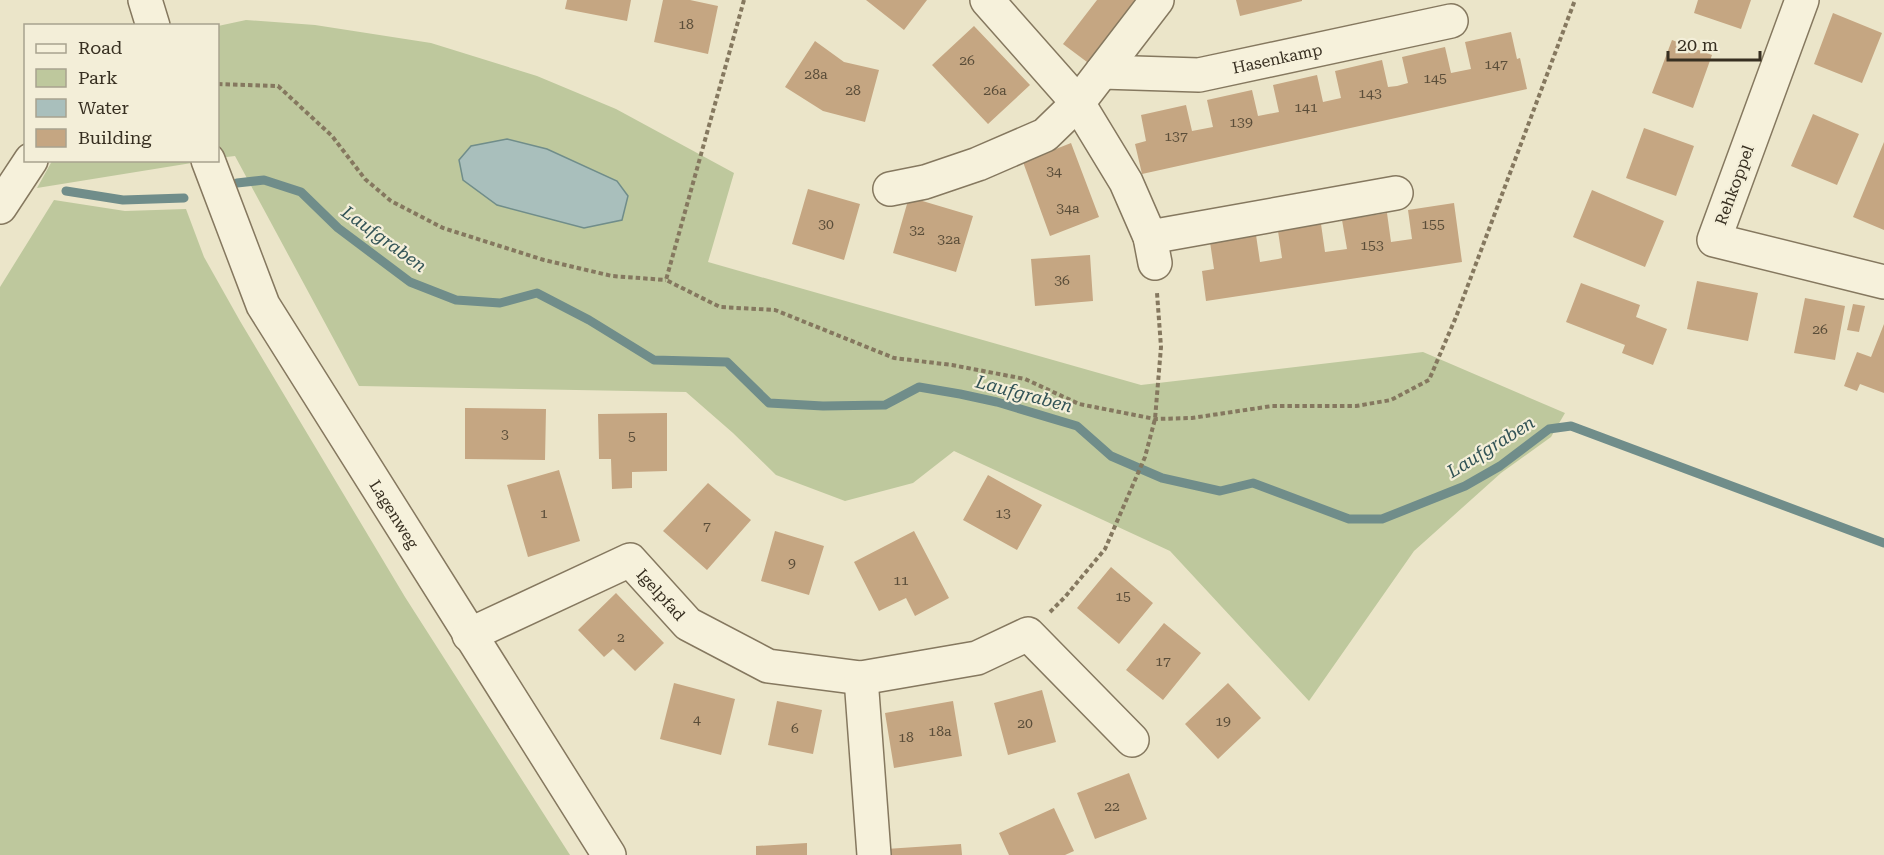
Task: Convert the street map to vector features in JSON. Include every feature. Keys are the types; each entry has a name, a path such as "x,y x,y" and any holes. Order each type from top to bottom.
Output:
{"street":[{"path":"145,0 152,24"},
{"path":"987,0 1078,103 1126,182 1153,250 1396,193"},
{"path":"890,189 936,179 978,164 1045,135 1078,103 1157,0"},
{"name":"Rehkoppel","path":"1802,0 1714,240 1884,282"},
{"name":"Hasenkamp","path":"1102,72 1199,75 1451,21"},
{"path":"0,207 30,162"},
{"name":"Lagenweg","path":"209,162 263,305 609,855"},
{"name":"Igelpfad","path":"469,635 630,560 688,624 768,666 861,678 978,658 1028,634"},
{"path":"1028,634 1132,740"},
{"path":"861,678 874,855"}],"path":[{"path":"666,280 744,0"},
{"path":"219,84 278,86 332,136 365,179 374,187 392,201 444,228 544,260 612,276 666,280 720,307 775,310 894,358 952,365 1025,379 1079,404 1155,419 1192,418 1272,406 1356,406 1390,400 1429,380 1456,317 1575,0"},
{"path":"1028,634 1065,597 1105,549 1145,457 1155,419 1161,346 1153,250"}],"green space":[{"path":"246,20 315,25 431,43 537,76 616,109 734,173 708,262 1141,385 1423,352 1565,413 1551,437 1501,473 1414,551 1309,701 1170,551 954,451 913,483 845,501 776,475 686,392 359,386 235,156 219,158 219,26"},
{"path":"51,162 198,162 37,188"},
{"path":"54,200 125,211 186,209 204,257 240,321 405,597 570,855 0,855 0,287"}],"water":[{"path":"507,139 547,149 617,181 628,196 622,220 584,228 497,205 463,180 459,160 471,146"}],"building":[{"path":"567,0 631,0 627,21 565,9"},
{"path":"663,0 690,0 718,6 708,54 654,42"},
{"path":"866,0 927,0 904,30"},
{"path":"1097,0 1142,0 1091,65 1063,44"},
{"path":"1236,0 1302,0 1302,1 1240,16"},
{"path":"1698,0 1751,0 1741,29 1694,13"},
{"path":"1833,13 1882,33 1862,83 1814,64"},
{"path":"974,26 1030,85 988,124 932,65"},
{"path":"1511,32 1527,89 1142,174 1135,144 1146,141 1141,115 1186,105 1192,131 1213,127 1207,100 1252,90 1258,116 1279,112 1273,85 1317,75 1323,102 1341,98 1335,71 1382,60 1388,87 1397,86 1408,83 1402,57 1445,47 1451,73 1471,69 1465,42"},
{"path":"1672,40 1712,55 1693,108 1652,93"},
{"path":"815,41 844,62 879,70 865,122 823,111 785,87"},
{"path":"1813,114 1859,134 1837,185 1791,166"},
{"path":"1644,128 1694,146 1676,196 1626,178"},
{"path":"1884,142 1884,230 1853,217"},
{"path":"1071,143 1099,217 1050,236 1023,162"},
{"path":"808,189 860,204 844,260 792,244"},
{"path":"1592,190 1664,221 1645,267 1573,237"},
{"path":"909,197 973,216 956,272 893,253"},
{"path":"1454,203 1462,262 1206,301 1202,271 1214,269 1210,242 1256,235 1260,262 1282,258 1278,231 1321,224 1325,252 1347,249 1342,220 1387,213 1391,242 1412,239 1408,210"},
{"path":"1090,255 1093,301 1035,306 1031,259"},
{"path":"1697,281 1758,293 1748,341 1687,329"},
{"path":"1581,283 1640,305 1636,317 1667,329 1653,365 1622,353 1625,345 1566,322"},
{"path":"1805,298 1845,306 1835,360 1794,353"},
{"path":"1853,304 1865,306 1859,332 1847,330"},
{"path":"1884,324 1884,393 1860,384 1857,391 1844,386 1857,352 1871,357"},
{"path":"465,408 546,409 545,460 465,459"},
{"path":"667,413 667,471 632,472 632,488 612,489 611,459 599,459 598,414"},
{"path":"559,470 580,541 528,557 507,485"},
{"path":"988,475 1042,505 1017,550 963,520"},
{"path":"708,483 751,520 707,570 663,531"},
{"path":"775,531 824,546 809,595 761,581"},
{"path":"914,531 949,598 915,616 906,598 879,611 854,562"},
{"path":"1111,567 1153,603 1119,644 1077,608"},
{"path":"616,593 664,643 635,671 613,649 604,657 578,630"},
{"path":"1164,623 1201,653 1163,700 1126,670"},
{"path":"674,683 735,699 721,755 660,739"},
{"path":"1228,683 1261,718 1218,759 1185,724"},
{"path":"1042,690 1056,742 1008,755 994,703"},
{"path":"777,701 822,710 813,754 768,745"},
{"path":"953,701 962,756 894,768 885,713"},
{"path":"1129,773 1147,819 1095,839 1077,793"},
{"path":"1054,808 1074,851 1065,855 1009,855 999,833"},
{"path":"807,843 807,855 756,855 756,846"},
{"path":"961,844 962,855 886,855 886,849"}],"waterway":[{"name":"Laufgraben","path":"237,183 264,180 301,192 338,228 410,282 456,300 500,303 537,293 589,320 654,360 727,362 769,403 823,406 885,405 919,387 960,394 997,402 1077,426 1111,456 1162,478 1220,491 1253,483 1349,519 1382,519 1465,486 1500,466 1549,429 1571,426 1884,543"},
{"name":"Laufgraben","path":"66,191 123,200 184,198"}]}
